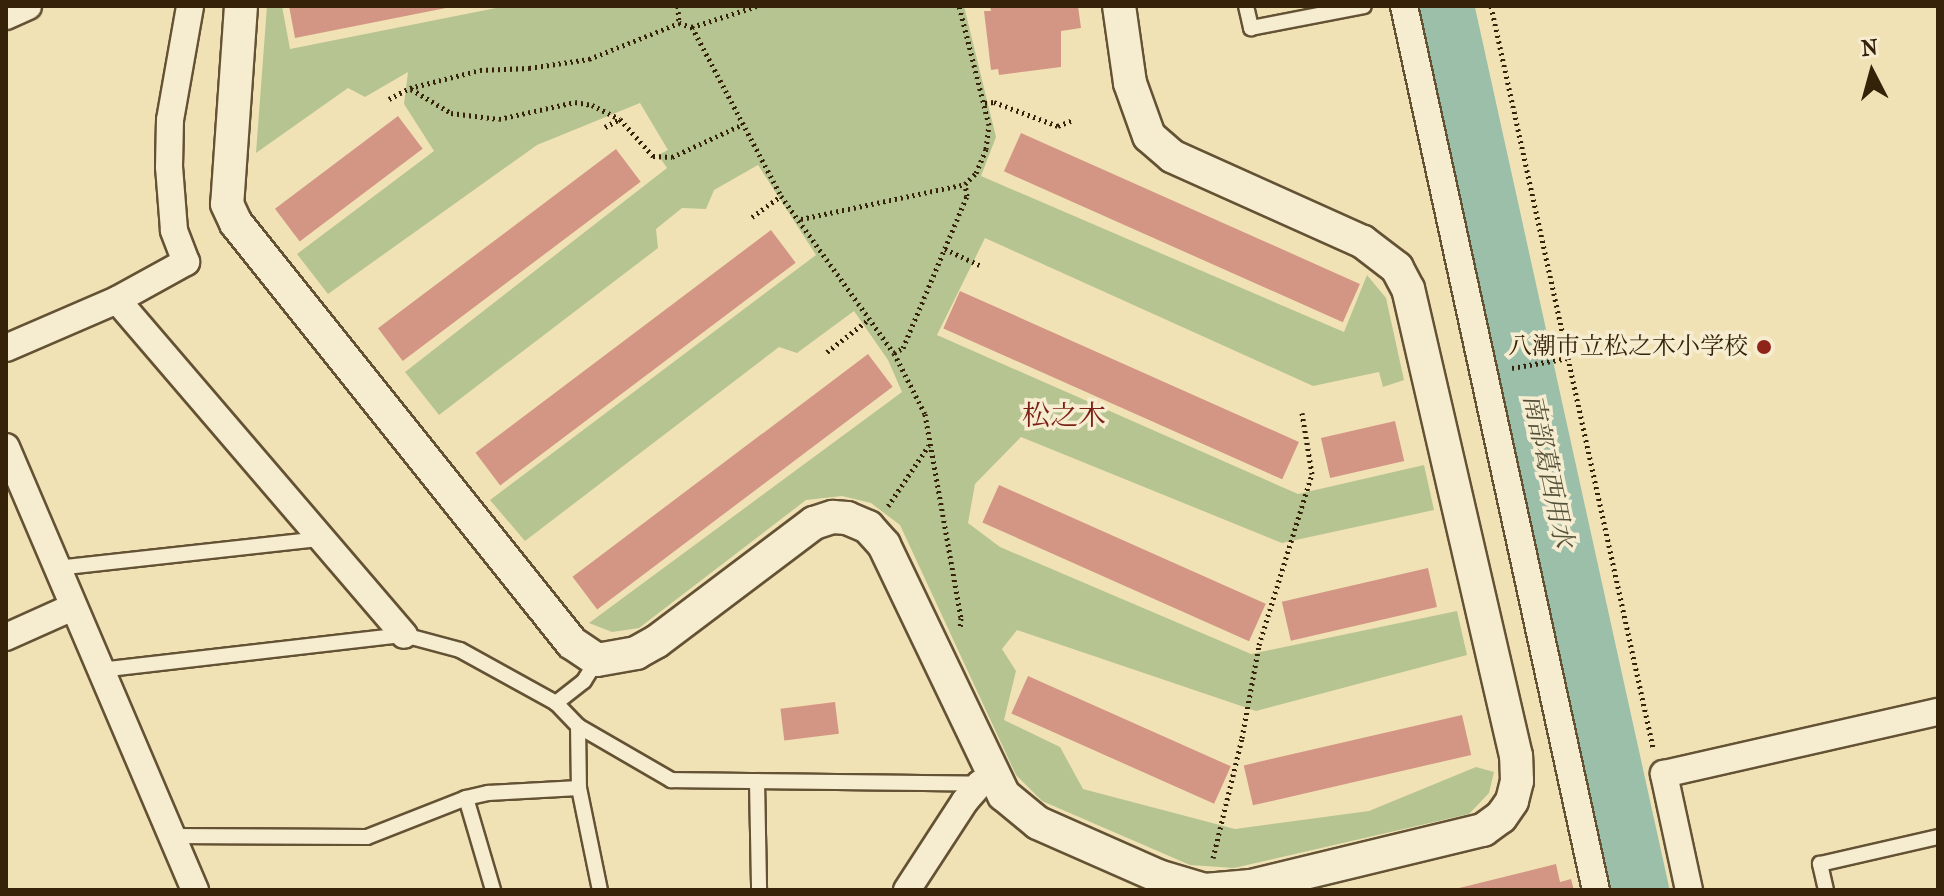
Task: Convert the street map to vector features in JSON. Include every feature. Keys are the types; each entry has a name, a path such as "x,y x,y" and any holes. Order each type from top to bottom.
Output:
{"street":[{"path":"6,16 28,6"},
{"path":"6,348 117,300 186,262 174,230 170,120 190,6"},
{"path":"241,6 227,204 236,223 572,643 597,660 636,653 656,642 814,523 833,517 868,527 884,545 939,663 988,781 1017,809 1038,823 1158,876 1205,890 1228,890 1483,830 1501,817 1512,801 1517,781 1516,756 1413,310 1397,268 1363,242 1172,156 1149,136 1138,114 1130,83 1119,6"},
{"path":"1404,6 1596,890"},
{"path":"117,300 404,635"},
{"path":"6,447 170,836 184,887"},
{"path":"6,637 73,607"},
{"path":"1689,890 1664,774 1938,712"},
{"path":"914,887 965,801 988,781"}],"lane":[{"path":"1246,6 1251,28 1364,6"},
{"path":"57,568 320,539"},
{"path":"100,670 404,635 460,650 556,703 578,726 671,780 988,781"},
{"path":"556,703 584,681 597,660"},
{"path":"578,726 579,788 600,890"},
{"path":"757,781 759,890"},
{"path":"170,836 367,837 466,798 488,793 579,788"},
{"path":"466,798 493,890"},
{"path":"1826,890 1820,864 1938,837"}],"path":[{"path":"678,6 679,23"},
{"path":"389,99 410,88 480,70 529,68 589,59 679,23 692,27 757,6"},
{"path":"800,219 965,184 976,173 986,149 989,125 959,6"},
{"path":"1491,6 1564,359 1657,762 1664,774"},
{"path":"692,27 781,196 894,353 925,414 961,618 959,640 939,663"},
{"path":"410,88 451,113 499,119 575,102 592,105 620,119 653,156 672,157 743,124"},
{"path":"985,103 994,102 1058,126 1073,120"},
{"path":"605,127 620,119"},
{"path":"894,353 903,348 945,249 967,196 965,184"},
{"path":"752,217 781,196"},
{"path":"945,249 979,265"},
{"path":"827,352 868,320"},
{"path":"1509,368 1564,359"},
{"path":"1205,890 1242,738 1259,645 1312,474 1302,413"},
{"path":"868,527 882,515 930,444"}],"green space":[{"path":"267,6 282,6 290,49 506,6 964,6 996,137 981,176 1344,332 1367,275 1386,298 1404,380 1383,387 1379,372 1313,386 985,238 937,335 1298,494 1424,465 1434,510 1282,543 1021,437 975,484 968,523 1000,547 1251,654 1457,611 1467,655 1256,711 1017,630 1002,649 1016,671 1004,720 1060,747 1083,789 1235,829 1369,811 1476,767 1494,772 1489,793 1469,814 1234,868 1190,865 1042,801 1016,775 900,525 871,503 842,496 806,500 639,628 612,632 589,623 902,392 888,360 854,311 797,353 779,347 525,541 490,500 816,255 758,165 714,190 706,209 682,208 656,229 658,248 439,415 405,372 667,168 658,155 668,150 640,103 537,145 328,294 297,254 434,151 404,104 408,72 365,97 348,88 256,153"}],"building":[{"path":"289,6 451,6 451,7 295,38"},
{"path":"990,6 1078,6 1081,28 1061,31 1061,67 999,75 998,69 991,70 984,11 991,11"},
{"path":"398,116 423,149 300,241 275,209"},
{"path":"1021,133 1360,284 1343,322 1004,171"},
{"path":"616,149 641,182 403,361 378,328"},
{"path":"771,230 796,263 500,485 476,453"},
{"path":"960,291 1299,442 1282,479 943,328"},
{"path":"868,354 893,387 597,609 573,577"},
{"path":"1395,421 1404,461 1330,478 1321,438"},
{"path":"999,485 1266,604 1249,641 982,522"},
{"path":"1428,568 1437,607 1291,641 1282,602"},
{"path":"1028,676 1231,766 1214,804 1011,713"},
{"path":"835,702 839,734 784,740 780,709"},
{"path":"1462,715 1471,755 1253,805 1244,765"},
{"path":"1556,864 1560,882 1571,879 1574,890 1451,890"}],"waterway":[{"name":"南部葛西用水","path":"1445,6 1640,890"}],"place":[{"name":"八潮市立松之木小学校","path":"1764,347"}],"district":[{"name":"松之木","path":"1064,416"}]}
